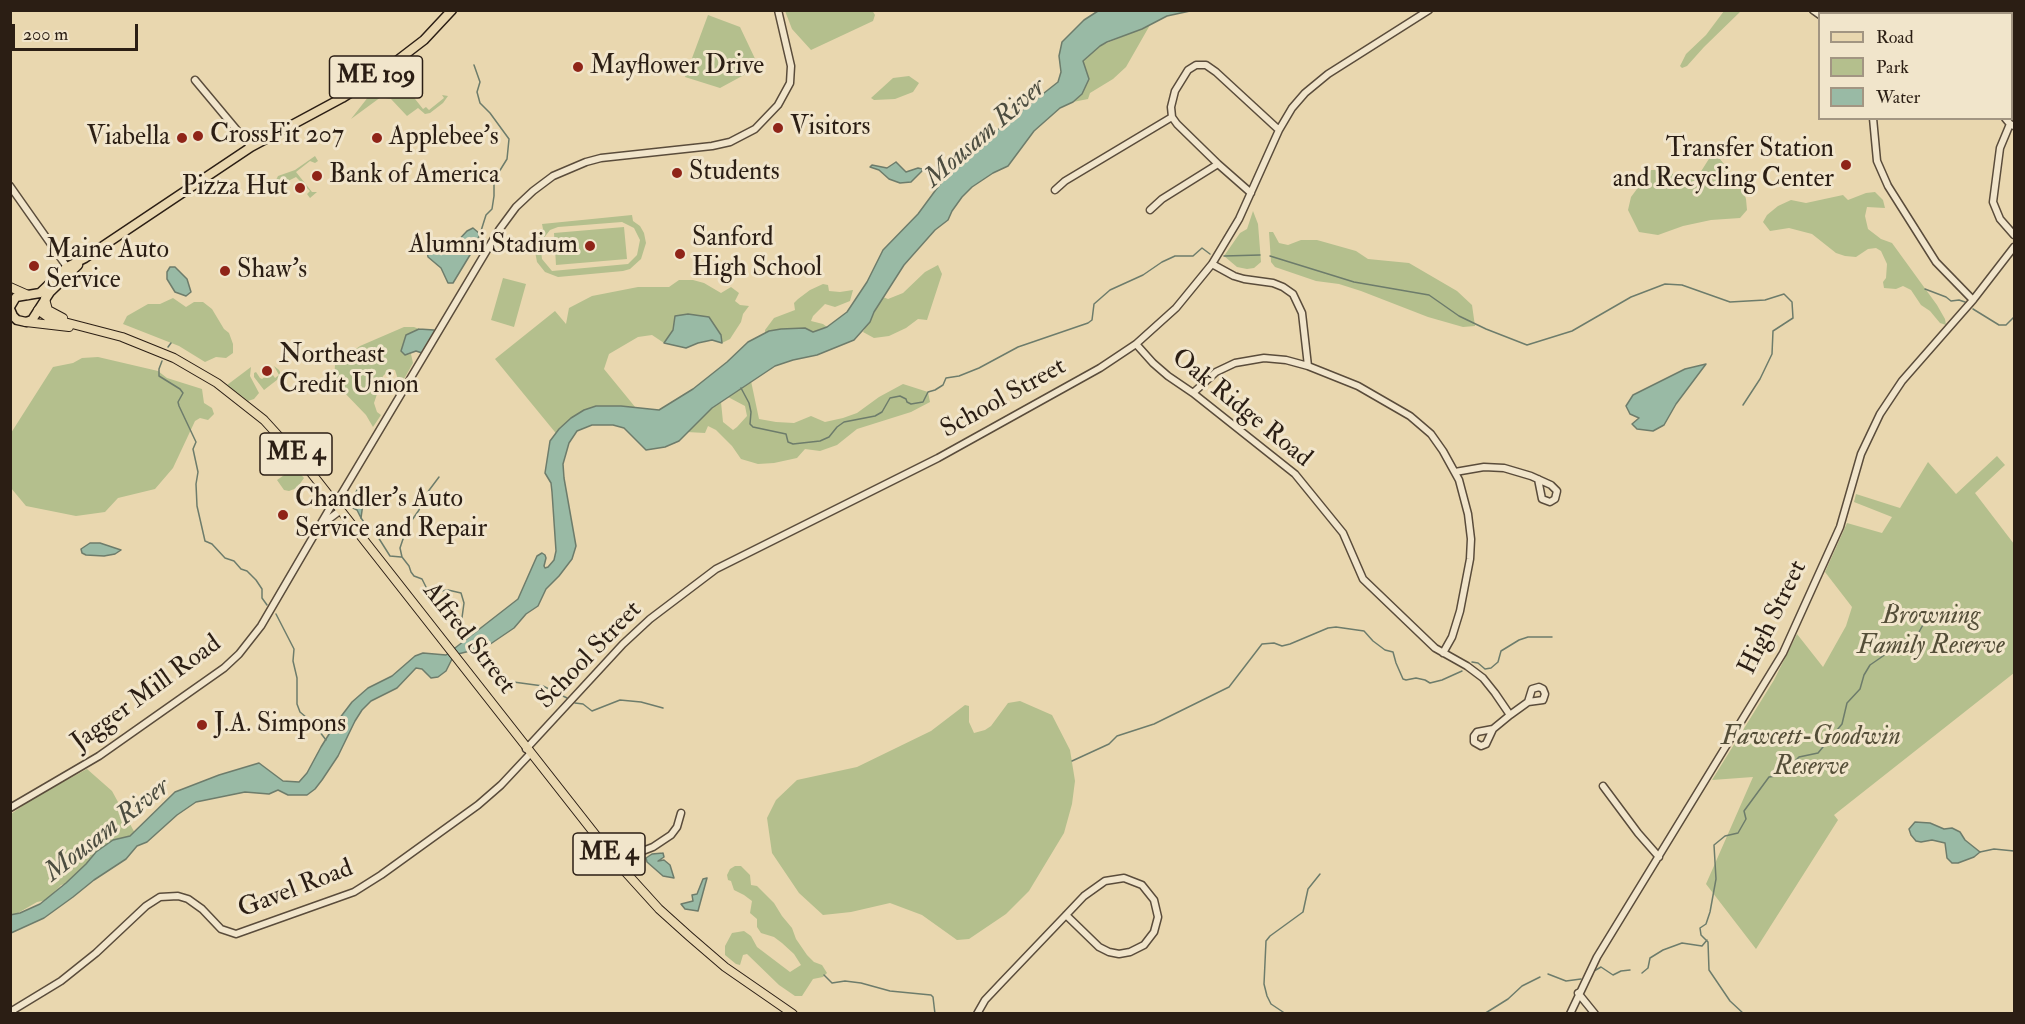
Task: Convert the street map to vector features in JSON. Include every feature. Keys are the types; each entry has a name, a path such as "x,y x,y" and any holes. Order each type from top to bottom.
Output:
{"highway":[{"name":"ME 109","path":"10,308 16,297 42,292 67,267 85,258 251,147 342,98 377,76 424,40 452,10"},
{"name":"ME 109","path":"26,322 34,318 45,299 85,258"},
{"path":"28,295 36,302 38,310"},
{"path":"10,308 15,318 26,322"},
{"path":"10,326 26,322"}],"main road":[{"path":"10,287 28,295"},
{"path":"45,299 48,310 72,323"},
{"name":"Alfred Street","path":"38,310 50,318 122,337 174,358 217,383 249,407 278,434 337,505 620,867 659,909 689,936 733,973 793,1014"},
{"name":"Alfred Street","path":"26,322 86,328"}],"street":[{"path":"337,505 504,222 516,207 553,176 586,162 601,158 712,146 730,142 755,129 778,105 790,83 791,66 778,10"},
{"name":"School Street","path":"528,752 623,645 650,619 716,569 938,458 1100,368 1136,344 1176,308 1212,264 1251,193 1279,130 1295,104 1315,84 1429,10"},
{"path":"1251,193 1185,133 1172,117 1172,100 1179,82 1192,67 1203,64 1216,72 1279,130"},
{"path":"195,80 251,147"},
{"path":"1055,190 1065,181 1172,117"},
{"path":"1873,120 1877,161 1888,186 1936,262 1973,300"},
{"path":"2012,125 2000,148 1993,202 2000,219 2014,235"},
{"path":"1150,210 1162,199 1218,164"},
{"path":"10,186 67,267"},
{"name":"High Street","path":"1570,1014 1578,993 1602,949 1783,653 1840,527 1862,454 1880,414 1902,381 1973,300 2014,247"},
{"path":"1212,264 1244,279 1273,283 1293,294 1302,313 1308,366"},
{"name":"Oak Ridge Road","path":"1136,344 1153,363 1295,474 1342,533 1363,579 1427,640 1483,678 1510,715"},
{"path":"1193,393 1216,372 1245,360 1273,358 1308,366 1358,386 1410,416 1431,434 1455,472 1468,514 1470,551 1464,591 1457,624 1443,653"},
{"path":"1455,472 1494,467 1523,473 1538,479"},
{"name":"Jagger Mill Road","path":"321,526 323,518 337,505"},
{"name":"Jagger Mill Road","path":"10,808 99,756 224,668 261,626 321,526 337,505"},
{"path":"1493,729 1528,702"},
{"name":"Gavel Road","path":"10,1012 61,981 96,953 146,906 160,897 178,896 188,899 202,909 221,929 236,933 354,892 478,804 501,785 528,752"},
{"path":"1603,786 1659,857"},
{"path":"620,867 635,854 653,848 671,835 677,827 681,813"},
{"path":"977,1014 985,1000 996,988 1066,915 1099,884 1117,878 1130,879 1147,889 1154,900 1158,916 1154,932 1144,945 1119,954 1099,947 1066,915"},
{"path":"1578,993 1595,1014"}],"green space":[{"path":"872,10 875,15 873,21 811,50 792,29 785,11"},
{"path":"1724,11 1741,11 1687,66 1682,68 1680,66 1686,54 1706,35"},
{"path":"708,15 740,27 758,65 757,68 720,88 685,77"},
{"path":"1150,25 1126,67 1113,79 1090,93 1088,99 1073,102 1082,94 1089,79 1082,62 1100,46"},
{"path":"398,70 405,74 410,86 408,90 423,109 426,107 429,110 444,98 442,95 448,96 430,113 425,114 418,108 407,116 391,99 381,97 351,119 379,83"},
{"path":"909,76 919,83 913,92 895,99 874,100 871,98 893,78"},
{"path":"1712,154 1720,159 1743,189 1747,210 1740,218 1711,220 1683,226 1658,235 1639,232 1628,210 1631,197 1651,170 1664,170 1683,178 1693,177 1700,173"},
{"path":"315,156 318,161 315,163 310,161 296,172 312,192 317,192 310,198 307,194 310,191 296,177 282,189 277,188 275,182 278,176 295,170"},
{"path":"1875,192 1883,200 1885,208 1867,207 1865,216 1868,229 1881,239 1892,243 1937,305 1946,325 1940,323 1930,311 1921,305 1911,290 1903,286 1896,289 1884,288 1887,264 1881,251 1876,248 1868,249 1856,257 1845,256 1836,253 1812,234 1789,228 1770,231 1763,222 1767,215 1778,206 1791,200 1806,203 1843,195 1848,200"},
{"path":"1253,211 1258,224 1261,262 1254,268 1247,269 1237,267 1224,256 1240,233 1247,229"},
{"path":"632,215 633,221 644,233 646,243 641,259 630,269 558,277 545,272 537,262 534,246 543,229 542,224","holes":["622,222 634,228 640,240 637,255 628,264 552,271 542,259 540,243 550,230 558,227"]},
{"name":"Alumni Stadium","path":"624,227 627,259 556,265 554,233"},
{"path":"1269,232 1273,232 1279,243 1288,245 1301,240 1317,240 1356,251 1368,259 1409,263 1457,291 1472,305 1475,326 1463,327 1428,317 1361,291 1339,284 1316,281 1275,267 1271,262"},
{"path":"938,265 942,274 927,320 918,319 889,336 874,338 863,332 883,297 888,299 903,293 925,272"},
{"path":"503,278 526,284 514,327 491,320"},
{"path":"679,280 704,283 721,293 731,287 739,293 735,301 740,305 749,306 730,339 722,343 721,335 676,316 673,330 664,343 652,335 638,337 609,354 604,369 649,424 612,414 559,437 495,359 555,311 566,324 569,308 592,296 638,287 669,287"},
{"path":"823,284 828,285 829,291 853,290 850,301 835,307 825,304 813,316 811,321 827,327 813,332 804,328 781,329 765,333 774,318 795,310 794,303 798,299"},
{"path":"173,298 186,307 194,302 203,302 212,309 229,333 233,353 226,358 216,357 205,362 179,346 123,324 127,316 148,304 160,304"},
{"path":"404,327 419,329 406,335 401,351 405,355 411,354 413,363 400,386 395,370 390,369 383,376 374,403 377,412 381,415 373,427 366,415 340,388 334,386 335,364 360,346"},
{"path":"98,357 158,371 167,378 202,389 204,403 212,408 214,414 208,420 200,418 195,421 173,468 155,489 118,498 105,512 76,516 26,506 11,488 11,433 53,367 73,363 82,358"},
{"path":"274,366 282,376 264,390 254,377 254,373 256,372 262,379 271,372 275,378 279,375"},
{"path":"251,367 250,376 259,393 254,399 248,401 227,385"},
{"path":"751,381 759,419 776,422 794,423 811,416 825,422 843,418 857,413 879,397 903,384 928,392 930,402 911,412 857,429 837,445 820,451 805,449 797,458 774,463 758,464 741,459 716,430 708,426 705,433 687,432 721,402 723,422 733,430 737,427 747,416 745,406 728,397"},
{"path":"1997,456 2005,465 1975,493 2014,544 2014,673 1834,815 1838,820 1756,949 1706,884 1753,777 1712,780 1774,680 1797,634 1823,667 1846,626 1852,607 1825,572 1847,523 1882,533 1892,517 1854,502 1856,494 1900,508 1928,462 1956,494"},
{"path":"293,469 304,478 297,488 284,490 277,480"},
{"path":"1020,701 1052,715 1070,750 1075,781 1072,804 1064,833 1029,891 1006,914 969,939 957,940 922,915 890,903 851,912 823,915 799,893 772,853 767,818 776,800 797,780 857,767 931,731 965,705 969,706 969,722 974,733 985,730 991,726 1008,703"},
{"path":"87,769 112,791 136,835 61,885 47,900 37,902 11,917 11,814 35,797"},
{"path":"741,866 750,875 751,885 757,886 774,903 792,928 796,939 807,955 814,962 822,965 827,973 823,977 813,979 802,996 795,996 779,985 747,954 743,955 740,965 725,955 725,946 732,933 744,931 751,936 757,947 790,972 801,965 794,954 782,943 774,937 761,933 757,927 757,919 750,913 752,901 734,890 731,881 728,880 727,875 730,869"}],"water":[{"path":"1098,11 1190,11 1167,16 1142,29 1107,42 1083,61 1089,79 1082,94 1073,102 1060,108 1034,131 1008,166 972,187 962,197 948,220 935,230 904,265 870,322 854,340 817,355 775,366 712,408 679,441 665,447 646,450 624,428 613,425 592,425 577,431 569,443 563,464 576,546 572,559 546,589 538,606 526,614 514,628 486,647 458,654 452,659 446,671 438,677 431,678 422,669 416,668 397,688 371,701 355,721 338,756 322,780 307,795 288,795 278,790 269,794 245,792 196,802 177,815 147,842 137,846 126,859 44,918 11,933 10,915 40,904 66,883 96,852 113,840 130,836 175,792 259,763 283,781 299,782 307,773 336,723 352,702 368,688 392,676 415,656 423,653 446,655 518,599 537,556 542,553 545,555 545,568 554,560 556,551 552,492 551,483 545,473 550,441 559,429 571,418 596,406 659,410 693,389 748,342 769,331 805,328 813,332 827,327 847,312 867,282 883,250 918,214 946,176 987,138 1058,82 1061,72 1059,56 1062,42 1084,20"},
{"path":"896,162 906,172 918,168 922,171 911,182 900,183 870,167 872,165 887,168"},
{"path":"473,228 480,234 473,250 453,283 448,283 441,268 428,257 427,251 453,246"},
{"path":"170,267 175,267 187,279 191,292 186,296 175,292 167,279"},
{"path":"688,314 709,317 721,335 722,343 712,340 686,348 664,343 673,330 675,316"},
{"path":"419,329 436,332 422,353 416,351 405,355 401,351 406,335"},
{"path":"1706,364 1676,404 1664,425 1653,431 1637,429 1632,424 1639,418 1630,414 1626,406 1633,395 1685,369"},
{"path":"359,487 362,488 364,496 361,518 350,502"},
{"path":"90,543 100,543 121,550 104,556 82,553 81,549"},
{"path":"1915,822 1930,823 1944,829 1952,828 1960,832 1965,840 1980,852 1974,857 1952,863 1947,858 1945,843 1932,840 1916,841 1909,829"},
{"path":"663,853 664,857 658,861 664,860 670,865 674,878 663,876 647,862 646,858 652,854"},
{"path":"707,878 698,911 685,909 681,904 693,901 692,895 697,894 703,879"}],"waterway":[{"path":"474,65 480,82 477,92 480,103 509,139 507,159 494,180 492,209 486,215 480,234"},
{"path":"741,388 749,403 750,424 753,427 786,434 788,442 793,444 820,441 829,437 844,422 875,416 882,412 890,398 900,396 911,404 923,402 928,392 943,385 946,378 959,376 979,368 1018,347 1088,323 1092,320 1094,304 1110,290 1143,275 1162,262 1175,256 1193,256 1202,248 1210,254"},
{"path":"1224,256 1260,255"},
{"path":"1270,256 1354,282 1429,295 1459,316 1527,345 1572,331 1631,297 1665,284 1682,285 1730,302 1765,300 1784,294 1792,302 1793,318 1773,331 1772,354 1760,379 1743,405"},
{"path":"1925,289 1951,301 1965,302"},
{"path":"1973,309 1999,325 2006,325 2014,317"},
{"path":"168,347 171,343"},
{"path":"162,361 159,376 183,393 178,402 179,406 196,442 193,449 198,472 197,506 205,541 212,544 225,558 234,561 256,580 262,589 262,598 267,605"},
{"path":"439,477 424,497 412,520 410,531 403,539 400,548 402,557 411,572 422,579 428,591 448,590 461,593 464,603 461,625 464,631 471,635"},
{"path":"361,518 369,529"},
{"path":"378,537 390,556 401,557"},
{"path":"276,614 294,649 297,704 300,712 313,723 326,740"},
{"path":"1744,1014 1730,1001 1709,970 1708,942 1701,935 1700,928 1706,924 1710,912 1716,879 1714,845 1725,836 1738,833 1746,819 1744,811 1769,777 1776,776 1794,766 1799,757 1818,753 1842,724 1847,703 1860,689 1870,665 1886,654 1896,643 1911,643 1924,623"},
{"path":"1072,761 1109,744 1117,736 1154,724 1229,687 1262,644 1274,643 1282,646 1328,628 1364,631 1385,650 1393,652 1403,679 1406,680 1416,678 1430,683 1462,671"},
{"path":"1472,662 1478,663 1485,669 1491,668 1498,662 1501,651 1519,640 1528,637 1552,637"},
{"path":"472,650 485,669 497,677 506,681 543,686 567,698"},
{"path":"575,703 583,704 592,711 620,700 641,702 663,708"},
{"path":"1980,852 1994,849 2014,851"},
{"path":"1286,1014 1271,1004 1267,996 1264,984 1266,941 1303,912 1308,889 1320,874"},
{"path":"1642,973 1648,968 1650,958 1663,950 1682,943 1702,946 1707,940"},
{"path":"1590,978 1594,971 1601,967 1613,975 1630,970"},
{"path":"1548,974 1566,981 1581,979"},
{"path":"824,975 832,983 845,981 890,991 931,995 935,1014"},
{"path":"1484,1014 1508,999 1522,986 1540,977"}],"place":[{"name":"Mayflower Drive","path":"578,67"},
{"name":"Visitors","path":"778,128"},
{"name":"CrossFit 207","path":"198,136"},
{"name":"Viabella","path":"182,138"},
{"name":"Applebee's","path":"377,138"},
{"name":"Transfer Station and Recycling Center","path":"1846,165"},
{"name":"Students","path":"677,173"},
{"name":"Bank of America","path":"317,176"},
{"name":"Pizza Hut","path":"300,188"},
{"name":"Alumni Stadium","path":"590,246"},
{"name":"Sanford High School","path":"680,254"},
{"name":"Maine Auto Service","path":"34,266"},
{"name":"Shaw's","path":"225,271"},
{"name":"Northeast Credit Union","path":"267,371"},
{"name":"Chandler's Auto Service and Repair","path":"283,515"},
{"name":"J.A. Simpons","path":"202,725"}],"water label":[{"name":"Mousam River","path":"986,134"},
{"name":"Mousam River","path":"108,831"}],"park label":[{"name":"Browning Family Reserve","path":"1931,632"},
{"name":"Fawcett-Goodwin Reserve","path":"1811,753"}]}
